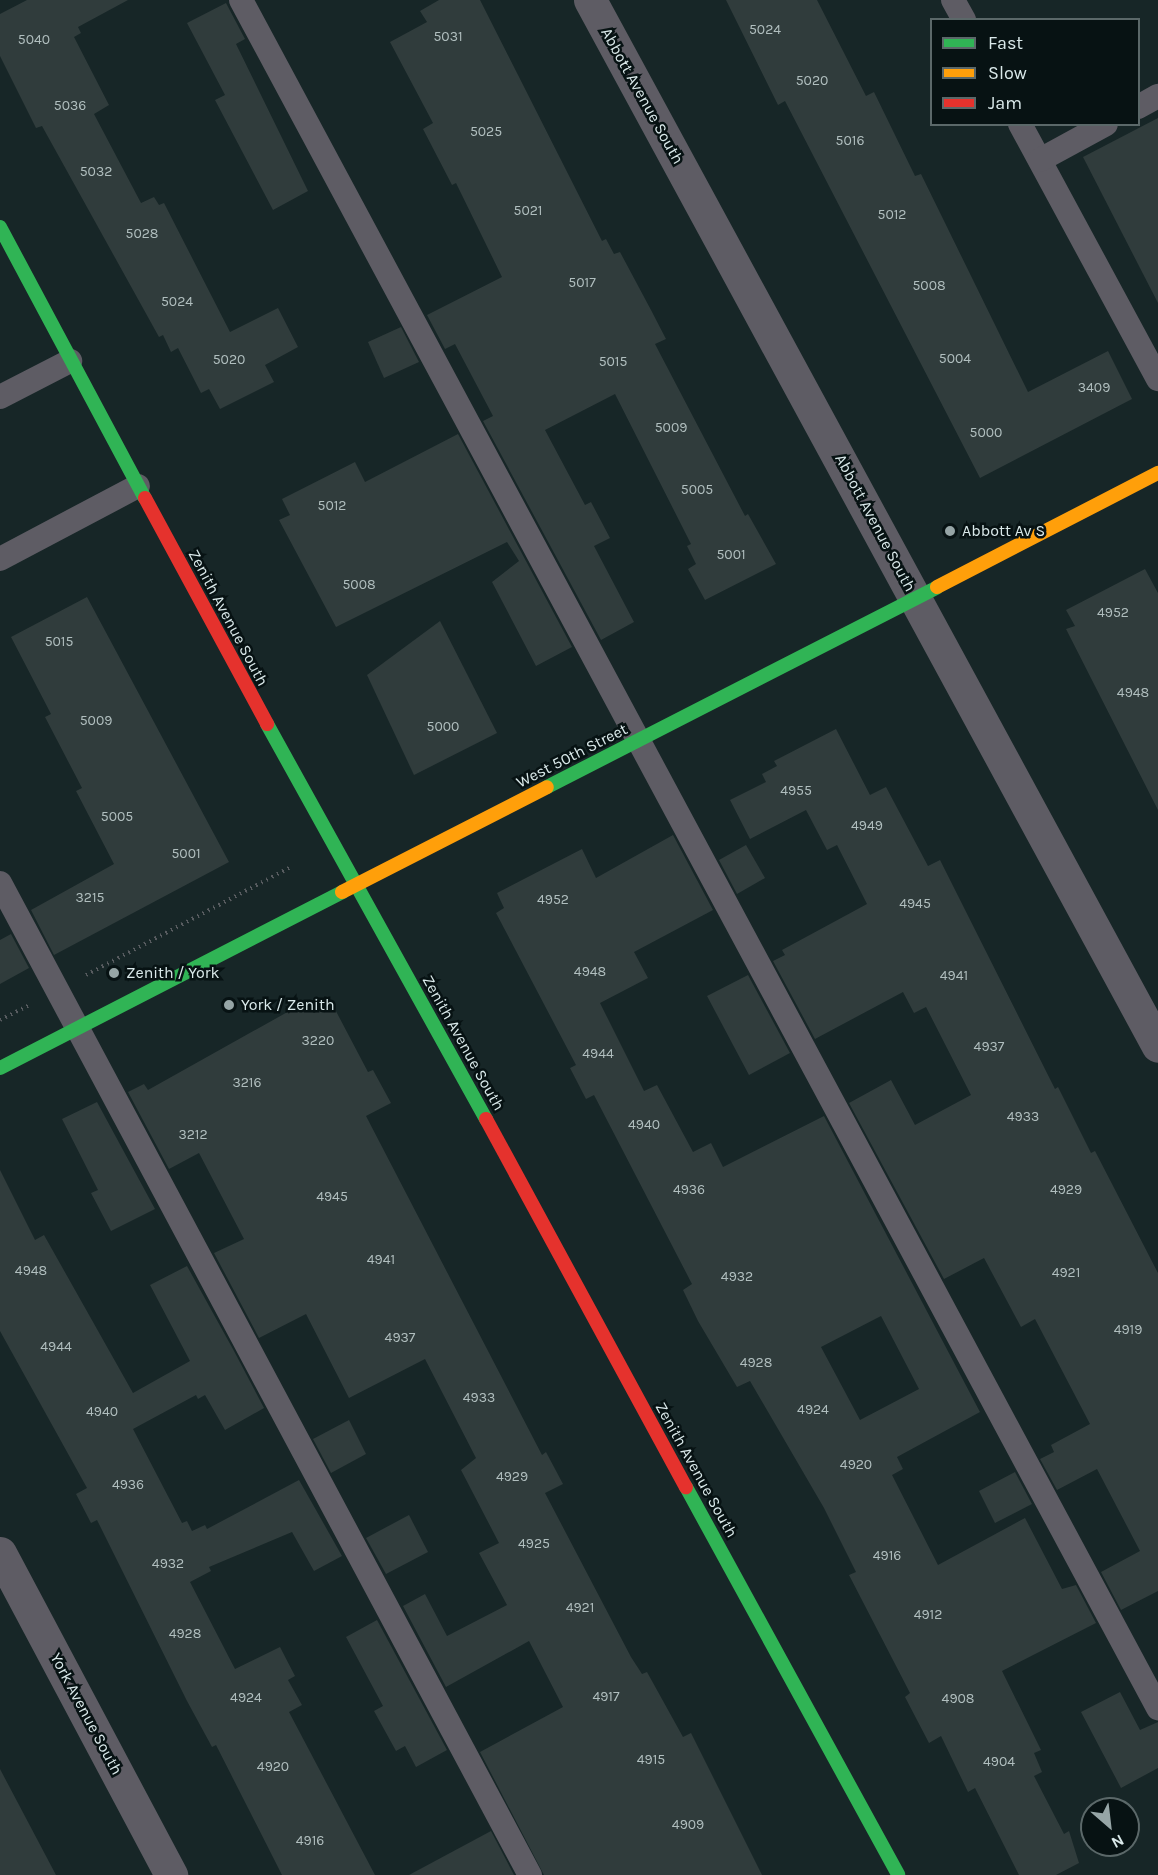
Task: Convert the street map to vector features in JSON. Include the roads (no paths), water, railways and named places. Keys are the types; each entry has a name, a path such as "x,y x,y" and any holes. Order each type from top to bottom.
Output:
{"street":[{"name":"Abbott Avenue South","path":"590,0 1158,1046"},
{"name":"Zenith Avenue South","path":"0,227 70,361 354,884 898,1875"},
{"name":"West 50th Street","path":"0,1068 354,884 639,741 1158,473"},
{"name":"York Avenue South","path":"0,1553 171,1875"}],"lane":[{"path":"242,0 1158,1708"},
{"path":"953,0 963,18"},
{"path":"1140,106 1158,96"},
{"path":"1021,126 1158,379"},
{"path":"1040,160 1102,126"},
{"path":"0,398 70,361"},
{"path":"0,559 138,486"},
{"path":"0,883 530,1875"}],"place":[{"name":"Abbott Av S","path":"950,531"},
{"name":"Zenith / York","path":"114,973"},
{"name":"York / Zenith","path":"229,1005"}]}
